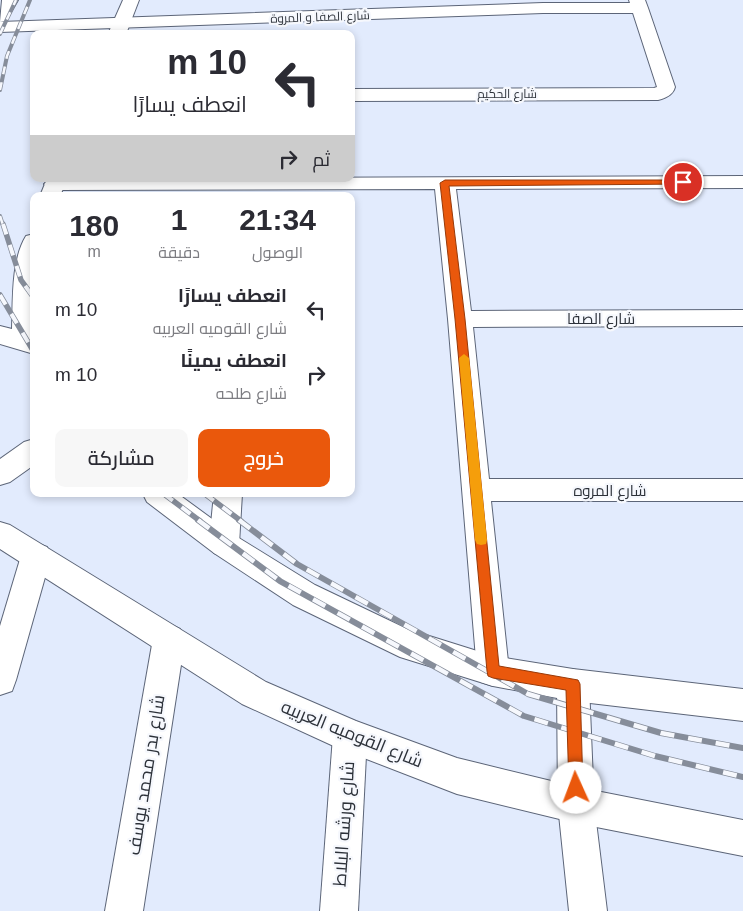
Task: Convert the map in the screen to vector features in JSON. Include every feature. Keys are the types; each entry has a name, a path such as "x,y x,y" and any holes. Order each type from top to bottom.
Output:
{"street":[{"path":"0,17 10,0"},
{"path":"120,29 131,0"},
{"path":"275,26 280,0"},
{"name":"شارع الصفا و المروة","path":"0,27 120,29 275,26 403,7 638,4"},
{"name":"شارع الحكيم","path":"355,95 653,94 663,92 666,87 638,4"},
{"path":"54,186 257,190 445,183 743,182"},
{"path":"445,183 477,490 493,671"},
{"path":"0,335 29,342 26,273 30,258"},
{"name":"شارع الصفا","path":"460,319 743,318"},
{"path":"0,474 30,453"},
{"name":"شارع المروه","path":"477,490 743,490"},
{"path":"161,497 224,544 304,595 400,642 493,671 573,684 743,705"},
{"path":"224,544 228,497"},
{"name":"شارع القوميه العربيه","path":"0,534 254,693 350,736 457,776 576,805 743,838"},
{"path":"0,680 36,556"},
{"name":"شارع بدر محمد يوسف","path":"124,911 169,639"},
{"path":"573,684 576,805 588,911"},
{"name":"شارع ورشه البلاط","path":"339,911 350,736"}],"railway":[{"path":"0,34 16,0"},
{"path":"0,90 7,56 30,0"},
{"path":"0,216 3,225"},
{"path":"3,224 21,280 30,292"},
{"path":"0,295 30,345"},
{"path":"168,497 200,521"},
{"path":"209,497 241,521"},
{"path":"198,520 280,581 524,716 655,756 743,777"},
{"path":"239,520 297,564 528,694 661,733 743,748"}],"slow traffic":[{"path":"464,358 481,540"}],"route":[{"path":"576,788 573,684 493,671 477,490 445,183 683,182"}]}
